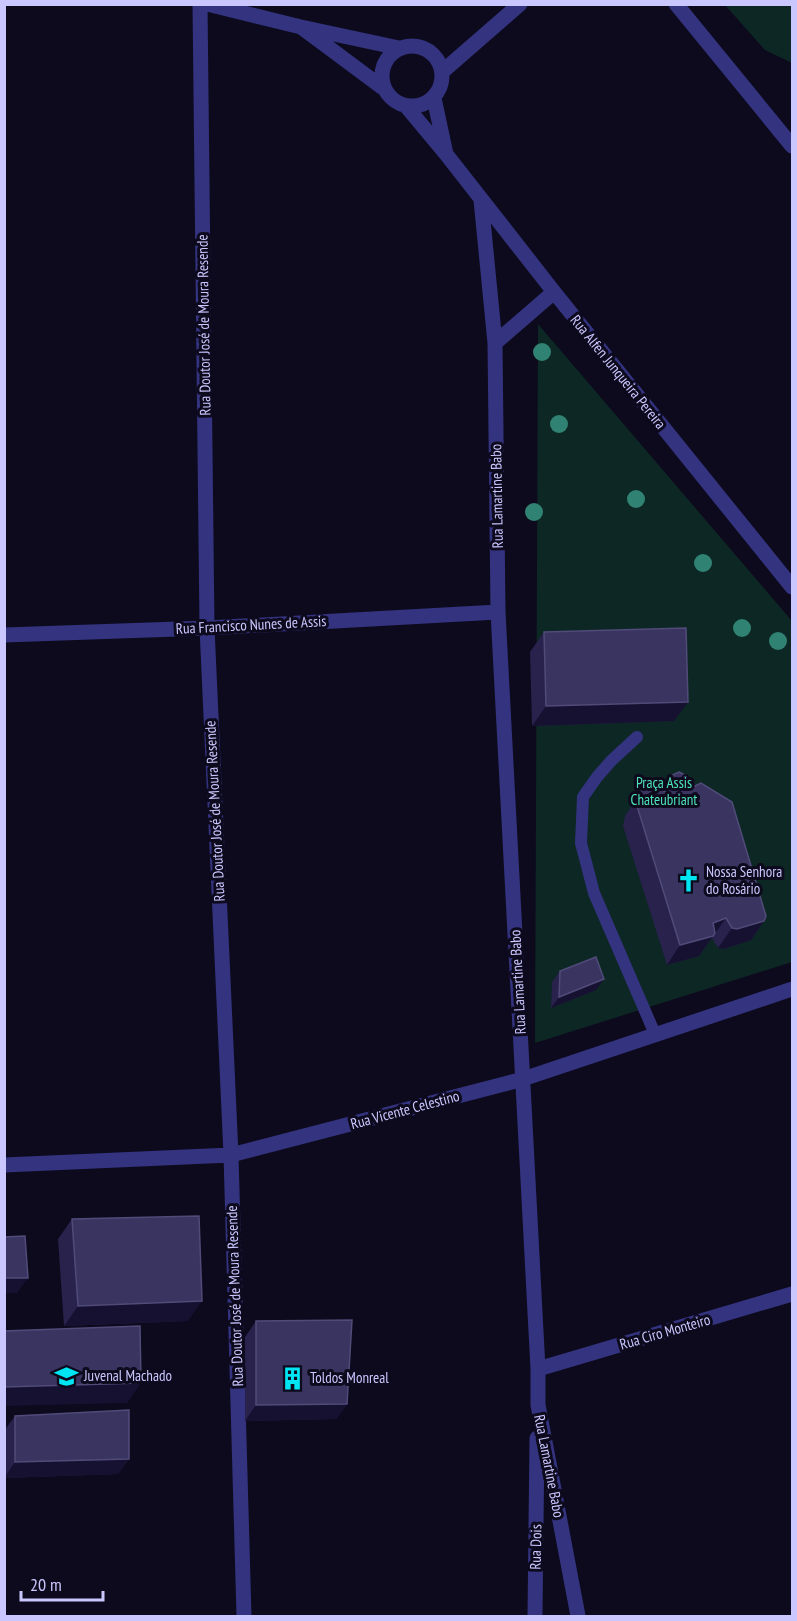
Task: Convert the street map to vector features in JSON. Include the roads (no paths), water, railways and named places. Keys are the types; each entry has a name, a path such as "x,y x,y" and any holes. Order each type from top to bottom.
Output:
{"street":[{"name":"Rua Doutor José de Moura Resende","path":"200,4 207,628 231,1155 244,1617"},
{"path":"207,4 399,48"},
{"path":"442,72 520,4"},
{"path":"676,4 792,146"},
{"path":"301,27 383,88 396,103 406,106 416,107 434,98 442,81 439,63 434,55 418,46 399,48 385,60 381,79 383,88"},
{"path":"434,98 446,154"},
{"path":"406,106 446,154"},
{"name":"Rua Alfen Junqueira Pereira","path":"446,154 792,587"},
{"name":"Rua Lamartine Babo","path":"481,200 495,343 498,612 538,1369 538,1405 578,1617"},
{"path":"495,343 554,292"},
{"name":"Rua Francisco Nunes de Assis","path":"4,635 207,628 498,612"},
{"name":"Rua Vicente Celestino","path":"4,1165 231,1155 523,1079 792,989"},
{"name":"Rua Ciro Monteiro","path":"538,1369 792,1294"},
{"name":"Rua Dois","path":"536,1617 538,1405"}],"lane":[{"path":"638,737 611,761 583,797 580,843 594,893 656,1034"}],"place":[{"name":"Nossa Senhora do Rosário","path":"688,881"},
{"name":"Juvenal Machado","path":"66,1376"},
{"name":"Toldos Monreal","path":"292,1378"}],"park label":[{"name":"Praça Assis Chateubriant","path":"664,792"}]}
